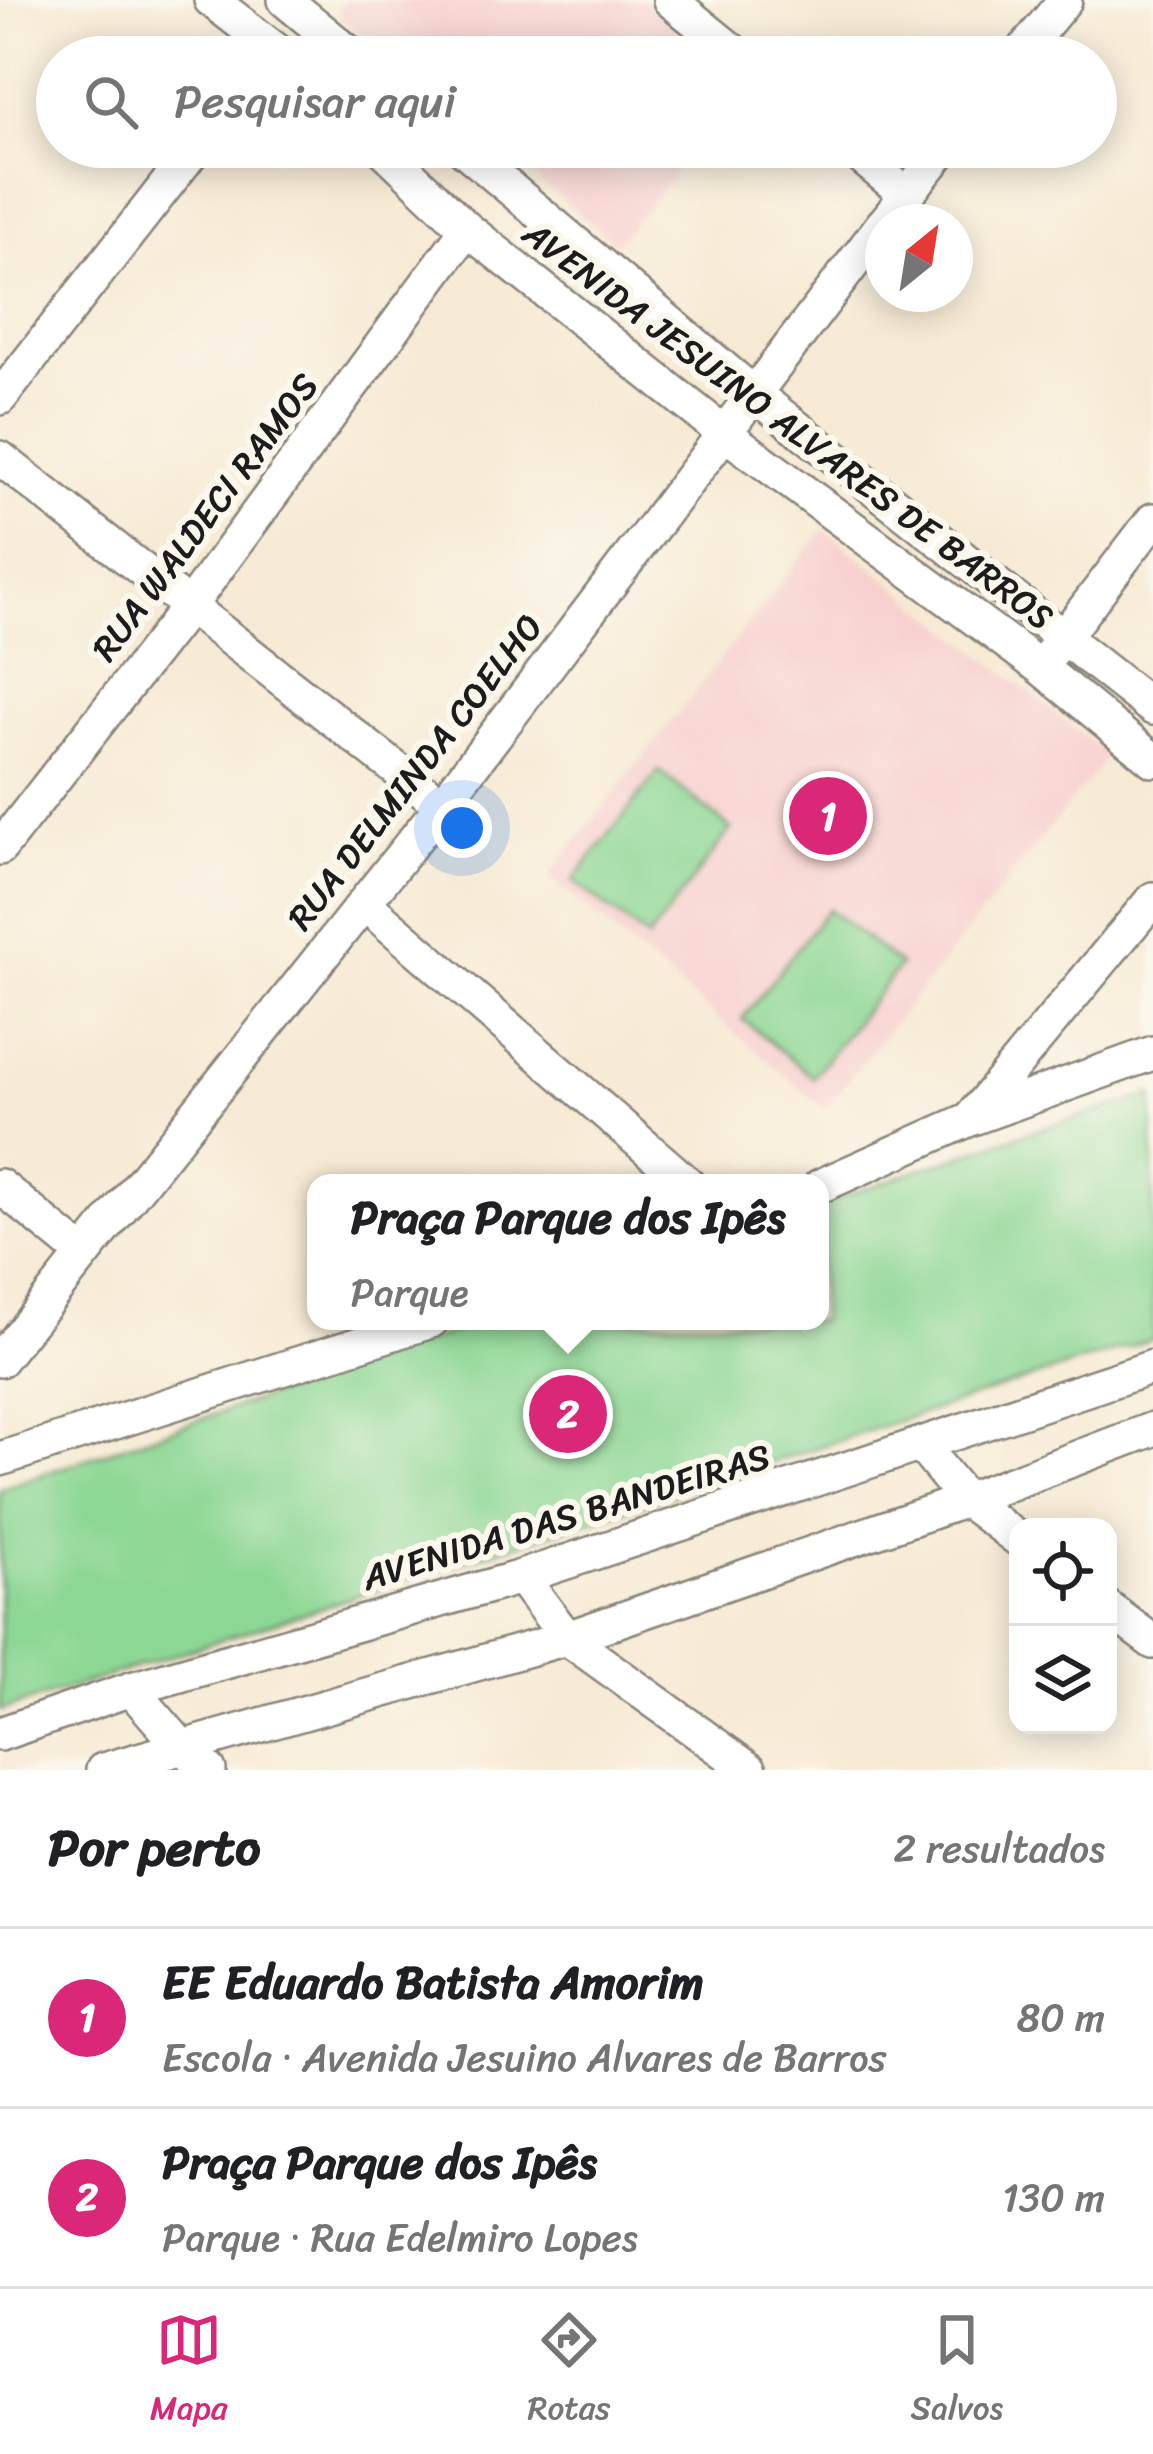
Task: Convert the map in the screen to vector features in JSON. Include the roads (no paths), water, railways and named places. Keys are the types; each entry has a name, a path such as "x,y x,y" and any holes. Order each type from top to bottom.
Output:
{"street":[{"path":"212,0 254,36"},
{"path":"670,0 714,36"},
{"path":"1035,36 1065,0"},
{"path":"283,36 298,4 332,36"},
{"path":"0,398 180,168"},
{"name":"AVENIDA JESUINO ALVARES DE BARROS","path":"403,168 467,229 723,432 1040,668 1153,760"},
{"name":"AVENIDA JESUINO ALVARES DE BARROS","path":"486,168 754,393 1153,708"},
{"path":"875,168 907,194"},
{"name":"RUA DELMINDA COELHO","path":"899,204 928,168"},
{"name":"RUA WALDECI RAMOS","path":"0,848 190,605 467,229"},
{"name":"RUA DELMINDA COELHO","path":"0,1360 442,805 865,248"},
{"path":"0,458 442,805"},
{"path":"1040,668 1153,520"},
{"path":"970,1119 1153,899"},
{"path":"364,904 677,1174"},
{"path":"829,1182 970,1119 1153,1053"},
{"path":"0,1186 82,1254"},
{"path":"0,1460 403,1330"},
{"name":"AVENIDA DAS BANDEIRAS","path":"0,1734 131,1689 521,1577 1153,1367"},
{"path":"104,1770 567,1638 966,1500 1153,1429"},
{"path":"920,1445 966,1500 1009,1533"},
{"path":"521,1577 567,1638 750,1770"},
{"path":"1117,1615 1153,1642"},
{"path":"131,1689 208,1770"}],"place":[{"name":"EE Eduardo Batista Amorim","path":"828,816"},
{"name":"Praça Parque dos Ipês","path":"568,1414"}]}
